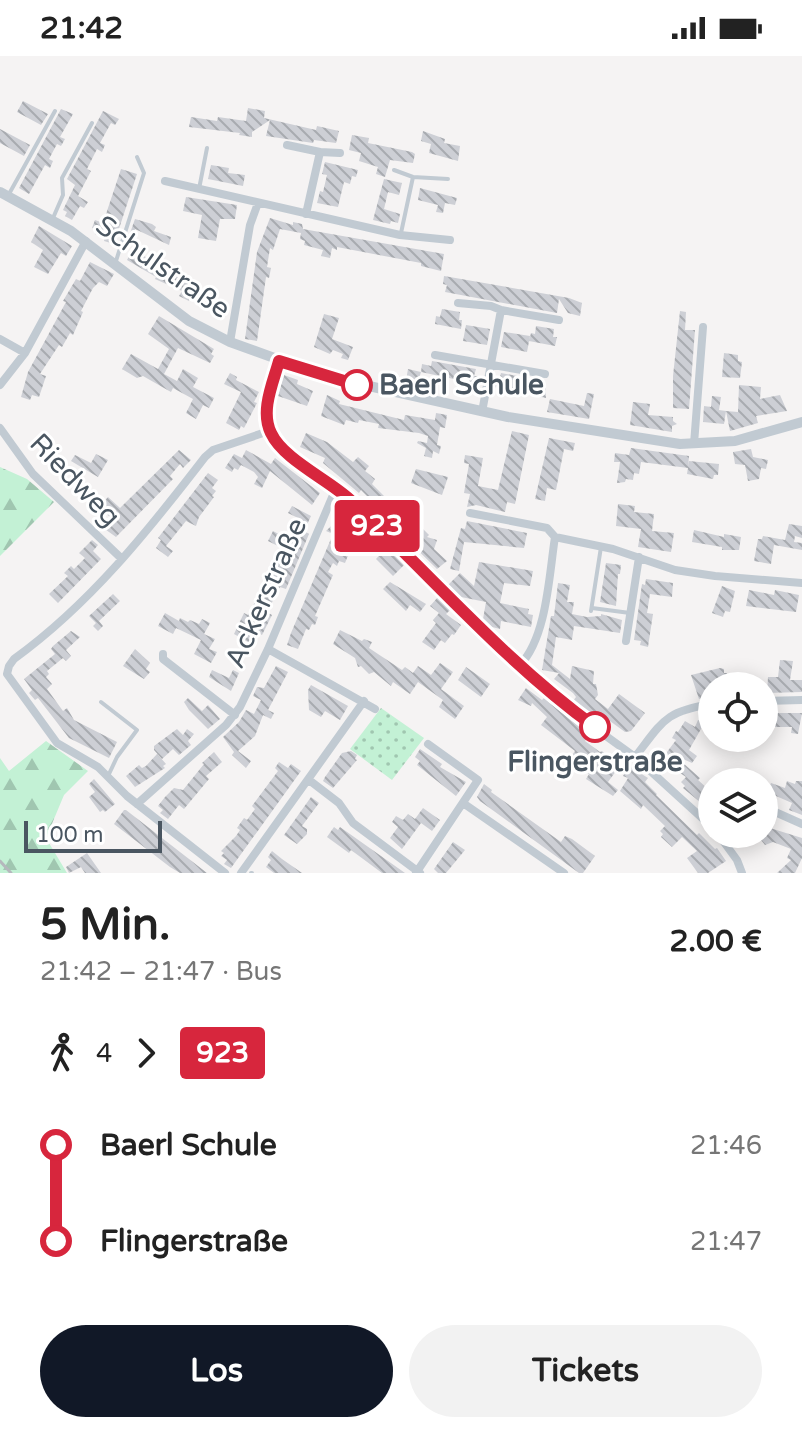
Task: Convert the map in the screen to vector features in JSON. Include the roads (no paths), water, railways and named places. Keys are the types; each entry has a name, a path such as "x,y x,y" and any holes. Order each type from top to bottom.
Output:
{"street":[{"path":"287,145 340,153"},
{"path":"306,214 320,152"},
{"path":"165,181 400,235 450,240"},
{"name":"Schulstraße","path":"4,194 86,241 189,321 230,342 279,361 376,389 482,412 649,441 694,444 735,441 802,422"},
{"path":"230,342 250,225 258,203"},
{"path":"0,385 25,353 86,241"},
{"path":"458,303 491,306 559,320"},
{"path":"482,412 501,310"},
{"path":"694,444 703,327"},
{"path":"0,339 25,353"},
{"path":"435,355 545,374"},
{"path":"279,361 267,415 269,431 288,453 336,488 559,702 635,757 698,814"},
{"name":"Riedweg","path":"0,428 33,474 122,559"},
{"path":"225,873 137,804 90,761 57,743 7,674 14,659 82,603 205,457 213,450 269,431"},
{"name":"Ackerstraße","path":"137,804 235,715 268,649 336,488"},
{"path":"470,513 547,528 555,537 601,546 688,572 802,583"},
{"path":"520,665 528,656 539,630 555,537"},
{"path":"626,641 639,557"},
{"path":"268,649 375,709"},
{"name":"Ackerstraße","path":"163,654 163,659 235,715"},
{"path":"778,701 802,700"},
{"path":"248,872 364,701"},
{"path":"635,757 664,719 678,710 698,706"},
{"path":"309,780 339,803 353,823 418,872 478,780 428,744"},
{"path":"463,803 564,873"},
{"path":"778,813 802,824"},
{"path":"730,848 742,873"}],"lane":[{"name":"Schulstraße","path":"4,194 55,111"},
{"path":"52,220 63,195 62,178 92,123"},
{"path":"199,189 207,148"},
{"path":"115,263 144,173 137,157"},
{"path":"394,170 413,177 448,179"},
{"path":"400,235 413,177"},
{"path":"601,546 591,609 630,613"},
{"path":"101,702 137,730 117,757 108,776"}],"railway":[{"path":"0,861 11,873"}],"place":[{"name":"Baerl Schule","path":"357,385"},
{"name":"Flingerstraße","path":"595,727"}]}
